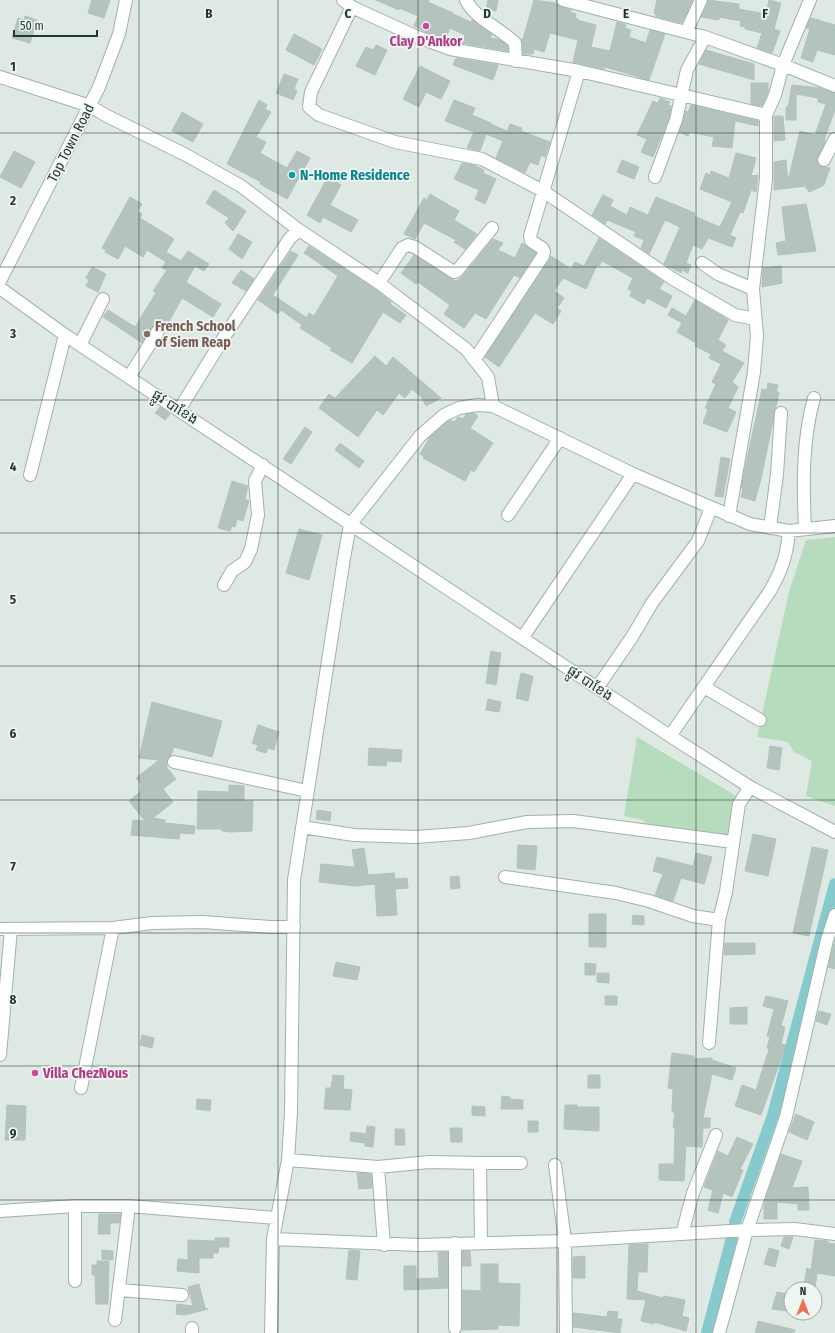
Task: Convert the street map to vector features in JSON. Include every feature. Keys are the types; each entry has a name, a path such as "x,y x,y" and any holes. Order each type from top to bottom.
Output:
{"street":[{"name":"Top Town Road","path":"0,281 100,87 119,34 126,0"},
{"path":"466,0 470,9 506,34 515,43 516,61"},
{"path":"563,0 705,37 783,65 835,86"},
{"path":"686,32 701,0"},
{"path":"729,516 754,372 757,336 753,289 766,178 766,115 775,95 783,65 810,0"},
{"path":"755,319 735,314 673,279 543,191 482,159 395,142 319,115 309,106 311,92 348,4 415,36 450,50 579,71 681,93 766,115"},
{"path":"655,177 676,120 687,70 705,37"},
{"path":"475,360 543,256 544,251 531,241 530,236 579,71"},
{"path":"0,77 90,106 219,173 240,186 299,230 379,283 466,349 488,377 493,406"},
{"path":"824,160 835,139"},
{"path":"379,283 402,248 408,245 415,246 454,272 459,270 492,228"},
{"path":"180,410 226,334 290,238 299,230"},
{"path":"702,263 718,274 753,289"},
{"name":"ផ្លូវ បាខែង","path":"0,288 65,335 263,465 350,525 523,637 670,736 750,787 835,832"},
{"path":"80,345 103,299"},
{"path":"129,377 158,331"},
{"path":"30,475 65,335"},
{"path":"805,529 804,459 808,421 814,398"},
{"path":"271,1333 273,1239 288,1160 294,1034 294,880 350,525 420,436 444,415 465,407 477,405 493,406 633,474 729,516 770,528 789,531 835,526"},
{"path":"770,528 777,474 781,413"},
{"path":"508,515 560,438"},
{"path":"224,585 232,571 245,562 251,549 258,515 255,481 263,465"},
{"path":"523,637 633,474"},
{"path":"597,688 632,637 652,603 698,541 711,508"},
{"path":"670,736 770,591 781,572 787,551 789,531"},
{"path":"704,687 760,720"},
{"path":"174,762 307,791"},
{"path":"709,1043 719,920 726,892 739,804 750,787"},
{"path":"302,827 354,836 416,837 469,833 527,822 573,821 733,842"},
{"path":"504,877 616,893 649,900 693,916 719,920"},
{"path":"719,1333 743,1230 786,1117 827,940 835,915"},
{"path":"0,1055 6,929 113,928 152,923 203,922 270,927 294,927"},
{"path":"80,1088 113,928"},
{"path":"682,1234 693,1193 716,1135"},
{"path":"288,1160 378,1167 429,1162 521,1163"},
{"path":"480,1163 480,1242"},
{"path":"555,1165 565,1241 566,1333"},
{"path":"378,1167 384,1245"},
{"path":"0,1211 75,1206 129,1206 276,1218"},
{"path":"75,1206 75,1281"},
{"path":"115,1320 129,1206"},
{"path":"273,1239 384,1245 565,1241 727,1230 795,1229 835,1234"},
{"path":"455,1243 455,1328"},
{"path":"119,1290 182,1295"}],"green space":[{"path":"835,537 835,806 806,796 812,761 794,752 788,742 757,737 789,592 806,540"},
{"path":"637,737 738,797 730,838 650,827 643,820 624,816"}],"building":[{"path":"92,0 110,0 104,18 88,13"},
{"path":"376,0 429,0 428,2 453,14 471,22 472,20 474,21 492,34 490,38 498,39 504,43 508,47 508,51 462,43 465,35 450,28 447,35 443,34 441,38 428,33 414,26 418,16"},
{"path":"488,0 498,0 496,11 486,9"},
{"path":"534,0 555,3 561,7 571,10 570,12 576,14 575,18 578,19 577,20 596,25 591,47 610,51 617,22 626,25 625,28 631,30 629,37 646,43 650,30 665,34 649,80 605,67 604,69 573,62 578,40 550,33 544,52 534,49 533,54 523,54 521,39 523,39"},
{"path":"657,0 693,0 682,23 655,16 656,14 654,13"},
{"path":"708,0 739,4 739,9 766,14 769,0 781,3 774,29 780,31 772,53 757,48 762,33 745,29 745,27 740,26 741,21 719,17 719,20 701,17"},
{"path":"25,16 37,20 30,43 12,38 18,18 24,20"},
{"path":"811,18 835,25 835,55 817,50 813,62 801,58 810,29 806,28"},
{"path":"294,34 322,49 314,65 286,50"},
{"path":"376,45 387,50 375,75 356,66 366,47 373,50"},
{"path":"706,50 754,64 754,80 699,64"},
{"path":"456,58 498,65 493,80 453,65"},
{"path":"420,66 450,81 441,99 426,92 419,107 403,99"},
{"path":"284,74 298,79 294,89 297,91 293,100 276,93"},
{"path":"751,83 768,83 768,92 762,106 751,104"},
{"path":"792,85 821,88 835,93 835,110 825,137 825,142 817,160 820,166 830,168 824,185 809,192 805,186 774,190 774,162 786,160 788,181 800,131 815,135 826,104 818,102 818,98 796,94 796,120 786,120 786,107 788,107"},
{"path":"660,98 670,102 668,105 671,106 669,118 653,157 641,152 647,139 637,135 653,101 658,103"},
{"path":"259,100 267,105 265,109 271,112 256,137 266,142 260,153 287,168 297,151 310,158 287,199 260,184 261,182 227,164"},
{"path":"454,100 475,108 472,115 507,131 510,124 522,128 521,131 550,142 545,157 541,155 538,165 530,162 525,173 496,158 503,141 486,134 480,151 467,148 474,132 445,121"},
{"path":"691,105 758,121 758,126 735,121 732,148 712,146 714,137 690,132 688,136 679,132 686,111 688,112"},
{"path":"182,112 203,124 193,142 172,131"},
{"path":"774,116 783,116 785,140 774,141"},
{"path":"14,151 35,162 21,188 0,177"},
{"path":"736,153 756,158 751,176 758,175 756,192 751,190 743,213 740,212 730,235 736,238 732,247 708,238 702,249 693,245 686,263 691,265 688,273 682,270 681,273 664,264 680,227 665,220 649,254 641,248 644,240 634,236 636,232 607,220 605,224 592,215 603,195 613,200 610,206 627,215 630,207 648,215 656,197 695,213 694,216 720,227 732,202 700,189 706,173 710,175 711,171 729,178"},
{"path":"622,160 639,167 634,179 617,172"},
{"path":"462,163 474,165 484,170 483,173 496,179 485,204 475,199 479,190 454,179"},
{"path":"328,177 341,185 330,205 358,220 351,232 323,217 320,223 307,215"},
{"path":"214,190 246,211 233,231 225,223 229,218 206,203"},
{"path":"430,194 459,211 454,220 477,234 465,249 454,242 456,240 424,223 415,239 404,234 424,198 427,200"},
{"path":"130,197 142,204 137,211 142,214 140,218 174,239 166,252 181,261 188,251 209,264 204,271 195,266 186,282 221,304 213,317 182,298 165,329 162,324 154,325 142,343 103,317 108,310 135,327 156,293 153,291 167,270 162,268 166,262 147,250 143,257 125,246 118,259 105,252 106,250 102,248"},
{"path":"806,204 816,251 778,255 776,243 786,241 782,207"},
{"path":"238,234 252,242 242,259 229,249"},
{"path":"599,238 664,282 659,289 672,296 666,308 647,298 644,304 630,296 632,291 628,289 633,278 602,261 599,266 597,265 586,289 563,278 554,291 564,298 557,308 561,311 553,324 535,313 499,367 485,357 551,256 571,269 575,262 584,266"},
{"path":"493,239 503,243 498,250 515,258 522,243 536,253 520,278 514,275 486,319 475,313 464,328 444,314 450,305 418,282 416,284 401,273 414,255 456,281 463,276"},
{"path":"309,246 375,289 391,302 390,304 406,315 400,323 383,312 352,363 330,350 332,348 300,328 302,325 281,310 278,314 258,300 291,251 298,255 273,295 307,318 309,313 314,316 338,276 304,253"},
{"path":"781,266 782,283 762,287 763,268"},
{"path":"92,267 106,274 98,292 86,286 89,280 86,278"},
{"path":"241,270 254,279 246,291 232,283"},
{"path":"695,300 728,320 718,340 726,345 722,351 744,363 732,382 738,387 728,408 736,412 727,432 703,423 708,409 705,408 716,384 712,382 721,364 709,358 711,354 695,346 696,343 677,332 682,323 668,315 672,308 686,316"},
{"path":"375,356 386,366 393,357 441,398 426,406 422,398 412,389 405,398 399,393 383,415 377,410 358,437 319,408 329,394 335,398"},
{"path":"768,383 778,385 776,392 779,392 755,501 741,497 743,489 741,488 762,389 767,390"},
{"path":"160,407 170,414 165,420 155,413"},
{"path":"474,413 478,416 470,428 493,443 474,472 471,470 465,481 423,458 424,456 420,454 430,437 448,421 451,420 454,422 458,417 463,419 466,414"},
{"path":"305,427 312,432 291,464 283,459"},
{"path":"340,443 364,461 359,468 335,450"},
{"path":"721,457 730,459 723,497 715,496"},
{"path":"232,481 248,486 245,499 249,501 243,521 237,519 235,527 232,526 230,531 218,528"},
{"path":"299,529 322,535 309,580 286,573"},
{"path":"491,651 501,653 496,685 486,683"},
{"path":"521,673 533,676 528,701 516,698"},
{"path":"488,699 501,702 499,712 486,710"},
{"path":"152,702 222,721 212,757 174,747 167,760 167,768 176,779 163,789 173,802 153,818 165,820 165,823 195,826 194,834 180,833 179,839 131,835 133,820 145,821 129,801 140,792 141,784 136,778 159,760 139,758"},
{"path":"258,725 279,732 274,750 268,748 266,753 256,750 258,745 252,743"},
{"path":"770,746 782,748 779,770 767,768"},
{"path":"369,748 402,750 401,762 387,761 386,766 368,765"},
{"path":"229,785 244,786 244,801 253,801 252,831 231,832 222,831 222,829 197,829 198,791 229,792"},
{"path":"317,810 331,812 330,821 316,819"},
{"path":"753,834 776,839 768,876 745,871"},
{"path":"518,845 537,846 535,870 517,868"},
{"path":"812,847 828,850 809,936 793,933"},
{"path":"364,848 368,875 394,873 395,879 407,878 408,888 395,889 397,915 377,916 375,884 355,886 319,882 321,864 355,867 352,850"},
{"path":"696,853 712,857 704,884 681,878 673,901 655,895 663,874 653,871 657,857 693,866"},
{"path":"459,876 460,888 451,889 450,877"},
{"path":"589,914 606,914 606,947 589,947"},
{"path":"633,915 644,916 644,925 632,924"},
{"path":"835,940 835,969 828,967"},
{"path":"725,943 755,943 755,954 724,955"},
{"path":"336,962 360,967 357,980 333,976"},
{"path":"585,963 596,964 595,975 585,975"},
{"path":"597,973 609,973 609,983 597,982"},
{"path":"605,996 617,996 617,1005 605,1005"},
{"path":"766,996 788,1001 781,1026 785,1027 781,1044 786,1045 761,1115 735,1106 742,1085 756,1090 769,1049 767,1048 770,1037 767,1036 774,1009 763,1006"},
{"path":"747,1007 747,1024 730,1024 730,1008"},
{"path":"819,1011 831,1014 827,1025 816,1021"},
{"path":"142,1035 154,1038 152,1048 140,1045"},
{"path":"672,1053 694,1056 694,1059 712,1058 712,1060 736,1068 732,1080 712,1074 703,1118 710,1118 710,1128 703,1128 702,1147 686,1146 684,1181 659,1180 659,1164 674,1164 675,1128 673,1127 675,1112 672,1112 673,1089 668,1088"},
{"path":"333,1075 344,1076 343,1089 352,1090 350,1110 324,1109 326,1088 331,1088"},
{"path":"588,1075 600,1075 600,1088 588,1088"},
{"path":"502,1096 510,1097 510,1099 523,1100 523,1109 501,1109"},
{"path":"197,1099 211,1100 210,1111 196,1109"},
{"path":"7,1105 26,1106 25,1140 5,1140"},
{"path":"565,1105 577,1105 577,1107 599,1107 599,1131 564,1129"},
{"path":"472,1106 485,1107 485,1116 472,1115"},
{"path":"796,1114 814,1122 807,1140 789,1132"},
{"path":"528,1121 538,1121 538,1132 528,1132"},
{"path":"367,1126 375,1127 373,1147 365,1146 365,1143 350,1141 351,1132 366,1134"},
{"path":"450,1128 462,1128 462,1142 451,1142"},
{"path":"395,1129 404,1129 405,1145 395,1145"},
{"path":"737,1137 753,1144 740,1169 743,1170 732,1197 723,1193 718,1213 708,1210 713,1190 704,1187 718,1151 728,1156"},
{"path":"781,1154 802,1161 792,1188 808,1187 809,1210 798,1210 798,1204 777,1202 777,1219 764,1219 764,1204"},
{"path":"357,1173 371,1174 372,1188 359,1189"},
{"path":"99,1214 121,1214 119,1223 110,1223 110,1234 98,1234"},
{"path":"784,1237 793,1237 789,1249 781,1246"},
{"path":"215,1238 229,1238 229,1247 219,1247 218,1253 213,1253 213,1258 199,1258 199,1273 177,1271 178,1259 188,1260 188,1240 215,1241"},
{"path":"815,1240 828,1241 828,1243 835,1244 835,1276 817,1273 816,1281 805,1281 807,1268 811,1270"},
{"path":"648,1244 647,1272 638,1272 637,1291 663,1298 664,1296 685,1300 682,1316 689,1318 686,1331 654,1322 654,1324 641,1321 646,1300 627,1299 629,1245"},
{"path":"769,1248 779,1251 775,1267 764,1264"},
{"path":"102,1250 113,1251 113,1260 102,1259"},
{"path":"349,1250 360,1251 357,1280 346,1279"},
{"path":"462,1251 470,1251 471,1266 462,1266"},
{"path":"438,1252 448,1252 448,1288 404,1290 404,1266 416,1266 416,1279 439,1278"},
{"path":"585,1256 585,1278 573,1278 573,1257"},
{"path":"97,1261 109,1261 108,1304 96,1304 95,1275 92,1275 92,1265 97,1265"},
{"path":"481,1264 498,1264 498,1283 520,1284 519,1326 498,1325 498,1329 462,1330 462,1290 481,1291"},
{"path":"199,1284 205,1308 208,1309 185,1315 176,1314 177,1304 193,1306 188,1287"},
{"path":"777,1292 783,1293 783,1310 772,1309"},
{"path":"608,1311 618,1312 617,1319 622,1319 620,1333 573,1327 573,1313 607,1317"},
{"path":"758,1321 795,1330 794,1333 755,1333"}],"waterway":[{"path":"735,1222 773,1115 835,884"},
{"path":"707,1333 733,1234"}],"place":[{"name":"Clay D'Ankor","path":"426,26"},
{"name":"N-Home Residence","path":"292,175"},
{"name":"French School of Siem Reap","path":"147,334"},
{"name":"Villa ChezNous","path":"35,1073"}]}
